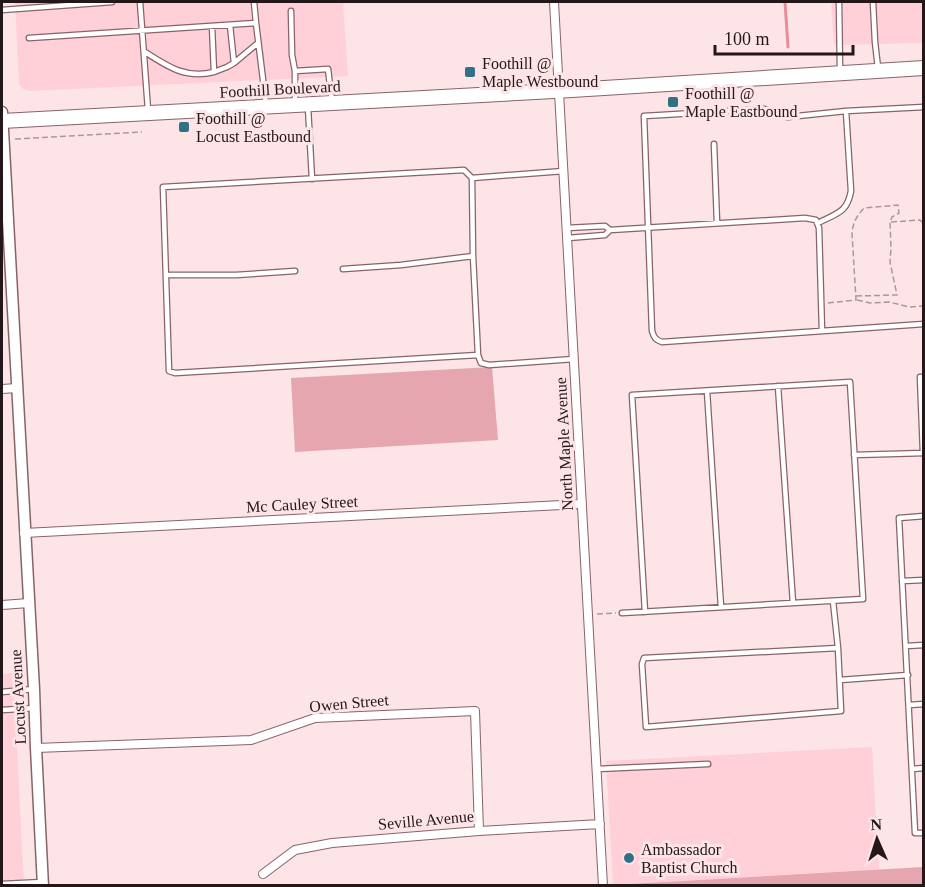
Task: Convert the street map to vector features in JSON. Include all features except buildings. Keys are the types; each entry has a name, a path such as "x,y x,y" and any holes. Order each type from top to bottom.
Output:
{"main road":[{"name":"Foothill Boulevard","path":"2,121 924,68"}],"street":[{"name":"North Maple Avenue","path":"554,2 603,885"},
{"name":"Locust Avenue","path":"2,112 6,269 17,388 43,884"},
{"path":"2,389 17,388"},
{"name":"Mc Cauley Street","path":"24,533 582,504"},
{"path":"2,605 29,603"},
{"name":"Owen Street","path":"36,748 251,740 315,718 475,711 479,831"},
{"name":"Seville Avenue","path":"263,874 295,850 332,843 600,824"}],"lane":[{"path":"2,10 112,2"},
{"path":"140,2 148,112"},
{"path":"254,2 266,106"},
{"path":"839,2 840,73"},
{"path":"873,2 878,70"},
{"path":"291,12 292,55 312,179"},
{"path":"29,38 256,23"},
{"path":"230,25 234,63"},
{"path":"212,26 214,72"},
{"path":"144,52 169,68 188,74 205,74 234,63 258,43"},
{"path":"295,71 328,69 332,103"},
{"path":"924,107 788,117 779,116 764,109 644,116 652,331 657,340 662,342 924,324"},
{"path":"818,223 844,210 849,200 851,190 846,111"},
{"path":"714,144 717,223"},
{"path":"478,355 175,373 169,371 163,187 464,170 472,178 473,256 478,355 481,363 485,365 574,359"},
{"path":"472,178 564,171"},
{"path":"568,238 605,235 610,230 649,227 805,218 816,220 818,223 822,331"},
{"path":"567,228 605,226 610,230"},
{"path":"590,227 590,236"},
{"path":"343,269 401,266 473,256"},
{"path":"166,275 295,272"},
{"path":"854,455 923,453 920,377 924,377"},
{"path":"622,613 645,612 863,599 850,382 632,395 645,612"},
{"path":"778,387 793,603"},
{"path":"707,391 721,607"},
{"path":"924,516 899,518 915,833 924,833"},
{"path":"902,581 924,580"},
{"path":"833,601 838,648 841,711 646,727 642,664 644,658 838,648"},
{"path":"906,646 924,645"},
{"path":"840,680 908,675"},
{"path":"2,692 34,689"},
{"path":"909,705 924,704"},
{"path":"2,710 35,708"},
{"path":"597,769 708,764"},
{"path":"912,769 924,768"},
{"path":"2,884 43,884"}],"path":[{"path":"15,139 142,132"},
{"path":"821,304 856,298 897,295 890,262 890,222 892,217 900,213 898,205 864,208 853,224 856,298"},
{"path":"890,222 920,220 924,224"},
{"path":"856,298 870,303 890,302 909,307 924,306"},
{"path":"596,614 622,613"}],"shaded area":[{"path":"15,2 343,2 348,76 30,91 23,89 19,84"},
{"path":"831,2 923,2 923,43 834,45"},
{"path":"492,367 498,440 295,452 291,378"},
{"path":"13,673 24,885 2,886 2,674"},
{"path":"872,747 879,869 613,885 606,761"},
{"path":"923,867 923,885 613,885"}],"waterway":[{"path":"785,2 788,47"}],"place":[{"name":"Foothill @ Maple Westbound","path":"470,72"},
{"name":"Foothill @ Maple Eastbound","path":"673,102"},
{"name":"Foothill @ Locust Eastbound","path":"184,127"},
{"name":"Ambassador Baptist Church","path":"629,858"}]}
